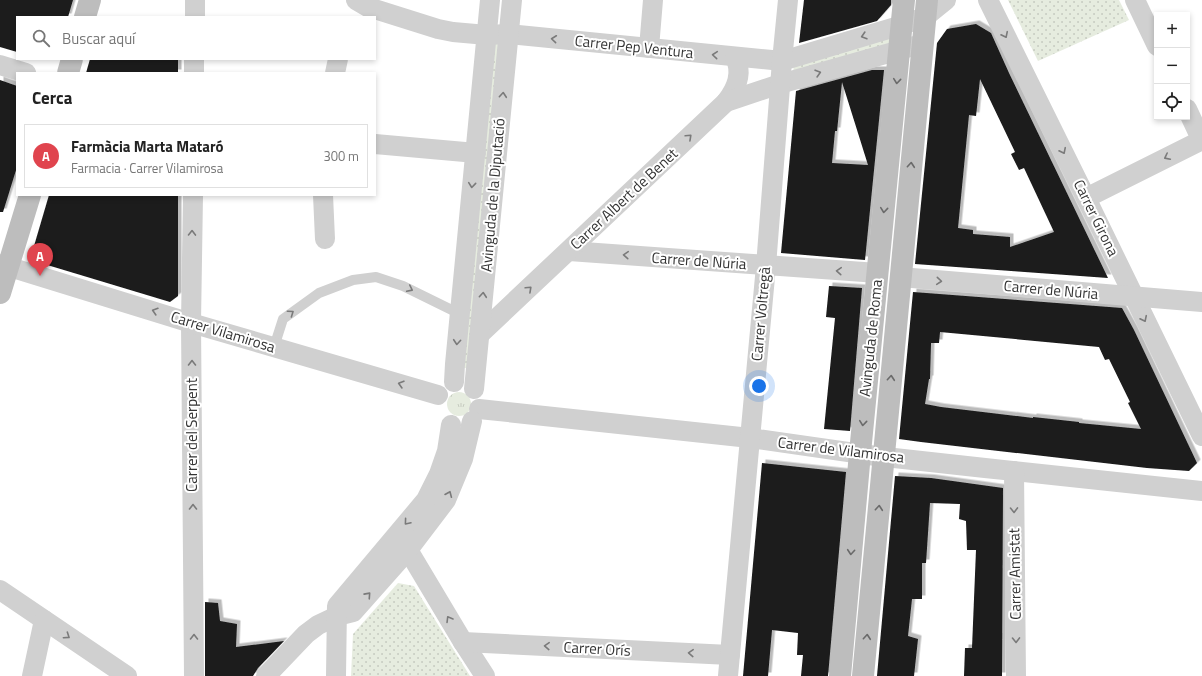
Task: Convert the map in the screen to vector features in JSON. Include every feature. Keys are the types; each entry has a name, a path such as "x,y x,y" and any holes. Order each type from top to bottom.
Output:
{"street":[{"path":"85,16 90,0"},
{"path":"195,0 195,16"},
{"name":"Avinguda de la Diputació","path":"454,382 490,0"},
{"name":"Avinguda de la Diputació","path":"474,389 512,0"},
{"path":"649,48 653,0"},
{"name":"Carrer Voltregà","path":"728,676 766,266 788,0"},
{"name":"Avinguda de Roma","path":"840,676 904,0"},
{"path":"782,61 902,25 926,8 946,0"},
{"name":"Carrer Girona","path":"988,0 1202,436"},
{"path":"1135,0 1154,40"},
{"name":"Carrer Pep Ventura","path":"364,2 438,29 453,32 487,35 508,34 782,61"},
{"name":"Avinguda de Roma","path":"863,676 926,8"},
{"name":"Carrer Albert de Benet","path":"480,334 726,102 780,84 922,44"},
{"path":"726,102 735,88 738,77 739,64 735,56"},
{"path":"68,72 72,60"},
{"path":"194,60 194,72"},
{"path":"335,72 338,60"},
{"path":"0,65 23,72"},
{"path":"1086,198 1202,140 1190,115"},
{"path":"376,144 476,153"},
{"path":"0,293 4,265 30,196"},
{"name":"Carrer del Serpent","path":"193,196 191,323 194,676"},
{"path":"323,196 325,239"},
{"name":"Carrer de Núria","path":"569,251 878,273"},
{"name":"Carrer Vilamirosa","path":"4,265 191,323 438,395"},
{"name":"Carrer de Núria","path":"900,277 1202,302"},
{"path":"266,676 306,634 318,625 337,616 353,612 408,550 446,500 463,459 480,402 474,389 461,382 454,382 442,389 436,402 437,410 444,422 458,426 465,425 476,415"},
{"name":"Carrer de Vilamirosa","path":"476,415 750,438 884,456 1202,491"},
{"path":"336,676 337,606 426,500 439,474 447,451 451,425"},
{"name":"Carrer Amistat","path":"1014,471 1016,676"},
{"path":"408,550 485,676"},
{"path":"0,590 127,676"},
{"path":"32,676 44,620"},
{"name":"Carrer Orís","path":"463,642 730,655"}],"lane":[{"path":"274,347 284,319 319,293 354,280 376,277 403,286 460,314"}],"green space":[{"path":"1008,0 1119,0 1129,20 1038,61"},
{"path":"895,34 895,44 793,72 794,65"},
{"path":"492,40 502,40 470,369 460,367"},
{"path":"459,392 464,393 470,399 470,409 464,415 459,416 454,415 448,409 447,404 448,399 454,393"},
{"path":"398,583 414,586 470,676 351,676 353,634"}],"building":[{"path":"0,0 73,0 68,16 16,16 16,52 0,47"},
{"path":"804,0 891,0 891,5 877,21 799,43"},
{"path":"976,24 991,33 1108,278 915,264 937,43 947,29","holes":["980,79 1015,152 1011,154 1019,170 1024,168 1054,232 1010,247 1010,237 973,234 973,230 958,228 969,115 976,116"]},
{"path":"90,60 178,60 178,72 86,72"},
{"path":"872,70 884,70 865,260 781,253 796,91","holes":["842,82 868,165 832,163"]},
{"path":"0,80 16,86 16,170 3,212 0,212"},
{"path":"49,196 178,196 178,296 170,302 44,264 34,246"},
{"path":"829,286 862,288 850,431 824,429 835,318 826,317"},
{"path":"913,292 1122,308 1134,330 1197,463 1189,471 1147,468 899,439","holes":["940,332 1099,347 1105,360 1109,359 1130,402 1128,403 1141,429 1033,418 925,404 930,379 931,343 939,343"]},
{"path":"762,463 846,472 828,676 801,676 803,655 797,655 798,633 772,630 768,676 743,676"},
{"path":"895,476 931,478 1003,488 1002,676 964,676 965,648 972,648 976,550 967,550 966,521 959,519 960,504 930,503 926,563 922,563 922,599 912,599 908,636 918,639 914,676 877,676"},
{"path":"205,602 218,603 220,621 237,624 236,647 284,641 258,668 253,676 205,676"}],"place":[{"name":"Farmàcia Marta Mataró","path":"40,276"}]}
